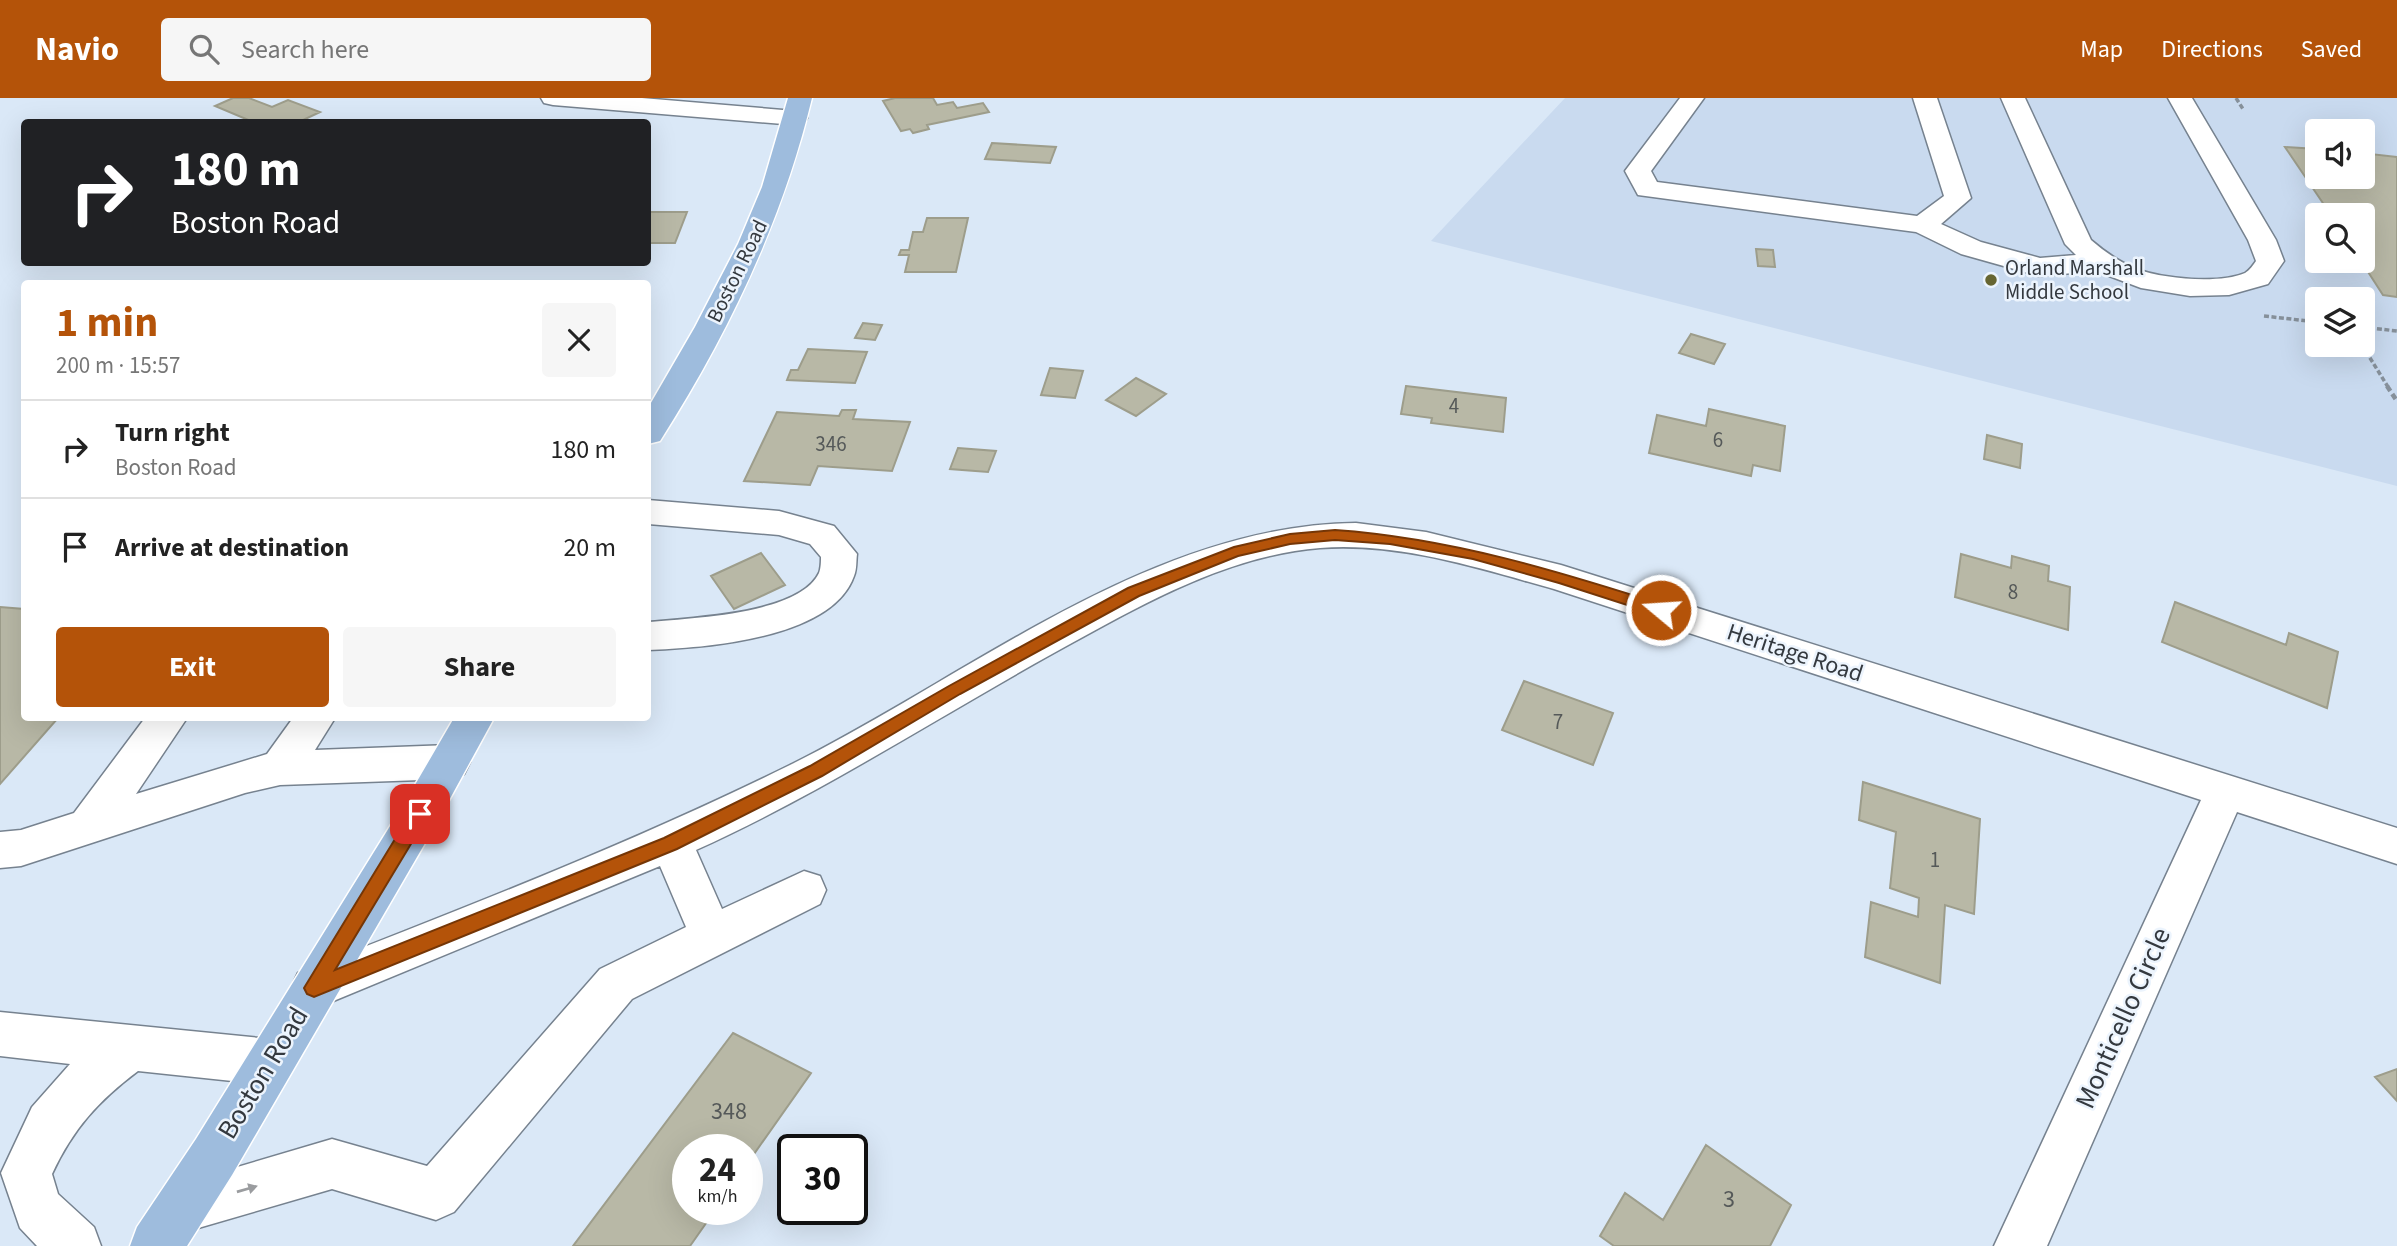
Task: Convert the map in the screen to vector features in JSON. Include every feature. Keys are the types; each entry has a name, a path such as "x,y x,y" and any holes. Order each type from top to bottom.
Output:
{"main road":[{"name":"Boston Road","path":"651,429 689,366 764,216 797,108"},
{"name":"Boston Road","path":"169,1227 472,721"}],"street":[{"path":"553,98 797,108"},
{"path":"1692,98 1638,171 1647,189 1922,225 1971,248 2039,267 2100,262"},
{"path":"1922,225 1958,198 1925,98"},
{"path":"2013,98 2079,244 2100,262 2127,275 2151,282 2190,286 2229,286 2258,278 2270,261 2262,240 2180,98"},
{"path":"651,512 779,523 822,535 839,554 836,579 813,601 774,618 723,629 651,636"},
{"name":"Heritage Road","path":"314,988 671,844 816,771 955,690 1134,592 1234,552 1290,539 1335,535 1390,539 1473,554 1561,578 2397,846"},
{"path":"89,826 165,721"},
{"path":"280,768 312,721"},
{"path":"0,850 21,848 245,776 280,768 450,762"},
{"name":"Monticello Circle","path":"2020,1246 2225,790"},
{"path":"671,844 712,936"},
{"path":"169,1227 332,1164 436,1194 616,984 804,890"},
{"path":"0,1034 270,1062"},
{"path":"75,1246 37,1210 26,1174 50,1124 89,1078 132,1047"}],"path":[{"path":"2236,98 2243,109"},
{"path":"2375,328 2397,331"},
{"path":"2370,357 2397,401"}],"shaded area":[{"name":"Orland Marshall Middle School","path":"1565,98 2397,98 2397,486 1431,241"}],"building":[{"path":"233,98 249,98 272,107 288,100 320,112 305,119 246,119 215,106"},
{"path":"895,98 933,98 937,105 953,102 957,108 983,103 989,112 927,125 929,129 913,133 910,129 901,131 883,101"},
{"path":"992,143 1056,147 1050,163 985,159"},
{"path":"2285,147 2305,148 2305,177"},
{"path":"2375,154 2397,157 2397,297 2383,295 2369,273 2375,273 2375,203 2323,203 2313,189 2375,189"},
{"path":"651,212 687,212 675,243 651,243"},
{"path":"927,218 968,218 956,272 905,272 909,255 899,255 901,250 909,250 913,232 923,232"},
{"path":"1756,249 1773,250 1775,267 1758,266"},
{"path":"863,323 882,325 875,340 855,338"},
{"path":"1691,334 1725,344 1714,364 1679,353"},
{"path":"808,349 867,352 855,383 787,380 791,370 798,370"},
{"path":"1050,368 1083,371 1075,398 1041,395"},
{"path":"1136,378 1166,394 1136,416 1106,400"},
{"path":"1406,386 1506,398 1503,432 1431,423 1432,418 1401,414"},
{"path":"1709,409 1785,426 1780,471 1753,465 1751,476 1649,453 1657,415 1706,426"},
{"path":"842,410 856,410 853,419 910,422 892,471 818,466 810,485 744,481 777,412 839,416"},
{"path":"1987,435 2022,444 2020,468 1984,459"},
{"path":"958,448 996,451 988,472 950,469"},
{"path":"761,553 785,585 734,609 711,576"},
{"path":"1961,554 2011,568 2012,556 2049,566 2048,581 2070,587 2068,630 1955,597"},
{"path":"2175,602 2286,645 2289,633 2338,652 2327,708 2162,642"},
{"path":"0,607 21,609 21,721 55,721 0,784"},
{"path":"1524,681 1613,713 1593,765 1502,730"},
{"path":"1863,782 1980,819 1974,914 1945,905 1940,983 1865,957 1871,902 1918,917 1919,898 1890,888 1896,832 1859,820"},
{"path":"733,1033 811,1073 763,1141 763,1134 672,1134 672,1225 705,1225 690,1246 573,1246"},
{"path":"2397,1069 2397,1101 2375,1077"},
{"path":"1706,1145 1791,1205 1770,1246 1614,1246 1600,1236 1625,1193 1663,1220"}],"place":[{"name":"Orland Marshall Middle School","path":"1991,280"}],"route":[{"path":"420,814 314,988 671,844 816,771 955,690 1134,592 1234,552 1290,539 1335,535 1390,539 1473,554 1561,578 1661,610"}]}
